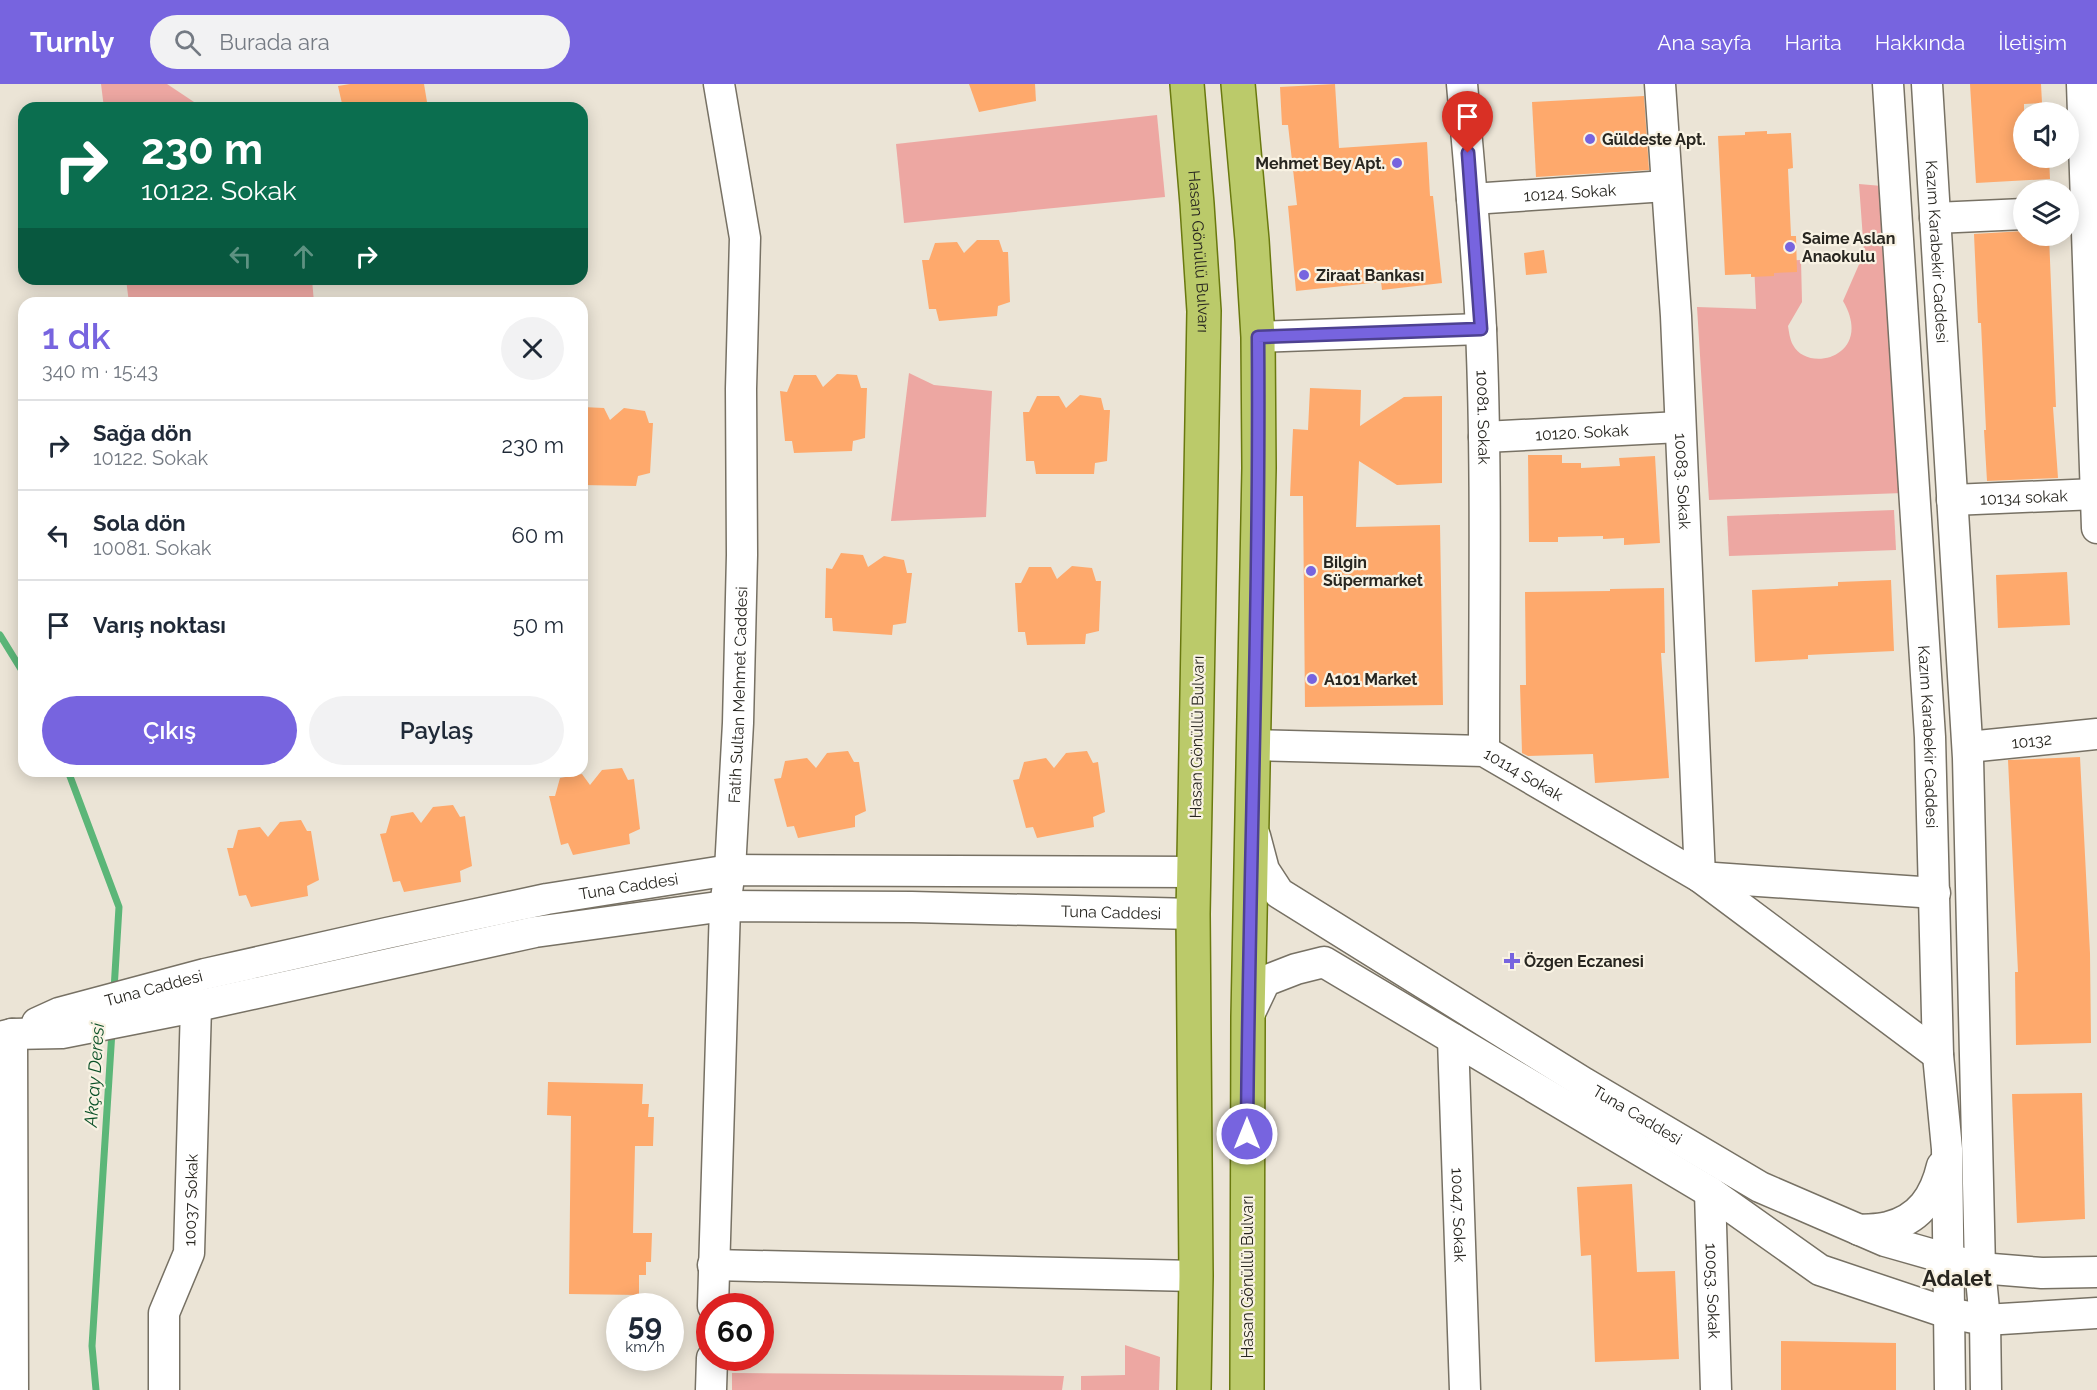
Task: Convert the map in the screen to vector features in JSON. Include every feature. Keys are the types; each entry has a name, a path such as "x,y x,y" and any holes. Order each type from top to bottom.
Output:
{"main road":[{"name":"Hasan Gönüllü Bulvarı","path":"1187,84 1204,311 1193,914 1196,1276 1194,1390"},
{"name":"Hasan Gönüllü Bulvarı","path":"1238,84 1258,337 1259,468 1248,1017 1247,1390"}],"street":[{"name":"Fatih Sultan Mehmet Caddesi","path":"713,1293 725,906 730,870 738,723 741,389 745,238 719,84"},
{"name":"10081. Sokak","path":"1462,84 1481,329 1484,437 1484,751"},
{"name":"10083. Sokak","path":"1660,84 1676,316 1700,878"},
{"name":"Kazım Karabekir Caddesi","path":"1888,84 1930,737 1938,1055 1947,1149 1950,1390"},
{"name":"Kazım Karabekir Caddesi","path":"1927,84 1968,747 1980,1268 1985,1320 1986,1390"},
{"path":"2082,84 2084,204 2097,528"},
{"name":"10124. Sokak","path":"1472,199 1666,186"},
{"path":"1935,218 2013,214"},
{"path":"1258,337 1481,329"},
{"name":"10120. Sokak","path":"1484,437 1680,427"},
{"name":"10134 sokak","path":"1952,500 2096,494"},
{"name":"10132","path":"1968,747 2097,734"},
{"name":"10114 Sokak","path":"1254,745 1484,751 1700,878 1938,1055"},
{"name":"Tuna Caddesi","path":"1252,827 1264,870 1279,893 1584,1083 1760,1187 1885,1241 1980,1268 2042,1273 2097,1272"},
{"name":"Tuna Caddesi","path":"186,999 341,943 547,899 730,870 1194,872"},
{"name":"10114 Sokak","path":"1700,878 1935,893"},
{"name":"Tuna Caddesi","path":"6,1035 535,932 725,906 1193,914"},
{"name":"Tuna Caddesi","path":"1248,1017 1265,981 1296,969 1324,962 1710,1192 1820,1270 1948,1313 1985,1320 2097,1313"},
{"name":"10037 Sokak","path":"164,1390 164,1313 189,1253 186,999"},
{"path":"6,1035 13,1390"},
{"name":"10047. Sokak","path":"1454,1039 1465,1390"},
{"path":"1859,1230 1888,1227 1919,1211 1937,1187 1947,1149"},
{"name":"10053. Sokak","path":"1710,1192 1716,1390"},
{"path":"714,1265 1196,1276"},
{"path":"711,1390 712,1371"}],"shaded area":[{"path":"101,84 167,84 194,102 103,102"},
{"path":"1157,115 1165,197 904,223 896,144"},
{"path":"1859,184 1882,186 1903,493 1709,500 1697,307 1756,309 1754,262 1801,260 1802,302 1788,326 1791,341 1801,354 1812,358 1824,358 1836,354 1845,347 1851,335 1851,320 1843,301 1864,253"},
{"path":"127,285 312,285 314,297 128,297"},
{"path":"909,373 934,385 992,391 986,517 891,521"},
{"path":"1894,510 1896,550 1729,556 1727,516"},
{"path":"1125,1345 1160,1357 1159,1390 1081,1390 1081,1376 1125,1375"},
{"path":"732,1373 1064,1376 1062,1390 732,1390"}],"building":[{"path":"424,84 427,102 342,102 338,86"},
{"path":"969,84 1035,84 1036,101 979,112"},
{"path":"1335,84 1339,148 1427,142 1430,196 1433,196 1442,283 1382,290 1381,282 1296,291 1288,206 1297,205 1288,125 1282,125 1280,87"},
{"path":"1970,84 2041,84 2042,102 2013,102 2013,168 2049,168 2050,179 1976,183"},
{"name":"Güldeste Apt.","path":"1644,96 1649,170 1536,177 1532,102"},
{"path":"1767,131 1767,134 1791,133 1793,168 1788,169 1791,236 1796,236 1797,272 1751,277 1751,274 1725,275 1718,136"},
{"path":"2013,232 2013,246 2049,246 2056,407 2053,407 2058,478 1987,481 1981,323 1978,323 1974,234"},
{"path":"977,240 999,240 1003,252 1008,252 1010,302 998,306 997,316 939,321 936,309 929,309 922,260 929,260 935,243 957,242 964,253"},
{"path":"1544,250 1547,273 1526,275 1524,253"},
{"path":"837,374 857,375 861,388 867,388 865,438 853,441 852,451 794,453 792,441 785,441 780,391 787,392 794,375 816,375 823,387"},
{"path":"1310,388 1361,390 1360,426 1404,397 1442,396 1442,483 1397,485 1359,461 1356,527 1440,525 1443,705 1305,707 1303,496 1290,496 1293,429 1308,430"},
{"path":"1080,395 1101,398 1104,410 1110,410 1107,461 1095,463 1094,474 1036,474 1034,461 1026,461 1023,412 1029,412 1037,396 1059,396 1066,408"},
{"path":"588,407 604,408 610,420 624,408 645,411 649,423 653,423 650,473 638,476 636,486 588,485"},
{"path":"1528,455 1562,455 1562,463 1581,463 1581,468 1620,466 1619,458 1655,456 1660,543 1624,545 1624,538 1603,539 1603,536 1558,537 1558,542 1529,542"},
{"path":"841,553 863,555 868,567 884,556 904,560 907,573 912,573 906,623 893,625 892,635 833,631 832,618 825,618 826,568 832,569"},
{"path":"1072,566 1092,568 1096,581 1101,581 1099,631 1086,634 1085,644 1027,645 1025,632 1018,632 1015,583 1021,583 1029,567 1051,567 1057,579"},
{"path":"2067,572 2070,625 1998,628 1996,575"},
{"path":"1891,580 1894,651 1808,655 1808,659 1755,662 1752,590 1838,586 1838,582"},
{"path":"1664,588 1665,653 1661,653 1669,778 1595,783 1593,754 1528,756 1522,753 1520,685 1526,685 1525,592"},
{"path":"848,751 854,762 859,762 866,811 855,816 855,827 798,838 794,826 787,827 774,779 781,778 785,761 807,758 816,768 827,753"},
{"path":"1087,751 1093,763 1098,762 1105,812 1093,817 1094,827 1037,838 1033,827 1026,828 1013,780 1019,779 1024,762 1046,758 1054,768 1066,753"},
{"path":"2080,757 2090,953 2091,1043 2016,1045 2015,972 2018,972 2008,760"},
{"path":"622,768 628,780 634,779 640,829 629,834 630,844 573,855 568,843 561,845 549,796 555,796 560,778 584,777 590,785 602,770"},
{"path":"453,805 460,817 465,816 472,866 460,871 461,882 404,892 400,881 393,882 380,834 386,833 391,816 413,812 421,823 433,807"},
{"path":"301,820 307,831 311,831 319,880 307,886 308,896 251,907 246,895 239,896 227,848 233,848 238,830 260,827 268,837 280,822"},
{"path":"548,1082 643,1084 642,1104 649,1104 648,1117 654,1117 653,1146 635,1146 633,1233 652,1233 651,1262 646,1262 646,1275 639,1275 639,1293 569,1294 571,1116 547,1115"},
{"path":"2082,1093 2085,1219 2017,1223 2012,1094"},
{"path":"1632,1184 1637,1272 1675,1271 1679,1359 1595,1362 1591,1255 1581,1256 1577,1187"},
{"path":"1781,1341 1896,1343 1896,1390 1781,1390"}],"waterway":[{"name":"Akçay Deresi","path":"0,635 18,664"},
{"name":"Akçay Deresi","path":"70,777 119,907 114,990"},
{"name":"Akçay Deresi","path":"96,1390 92,1346 112,1031"}],"place":[{"name":"Güldeste Apt.","path":"1590,139"},
{"name":"Mehmet Bey Apt.","path":"1397,163"},
{"name":"Saime Aslan Anaokulu","path":"1790,247"},
{"name":"Ziraat Bankası","path":"1304,275"},
{"name":"Bilgin Süpermarket","path":"1311,571"},
{"name":"A101 Market","path":"1312,679"},
{"name":"Özgen Eczanesi","path":"1512,961"}],"district":[{"name":"Adalet","path":"1957,1278"}],"route":[{"path":"1247,1134 1259,491 1258,337 1481,329 1468,153"}]}
